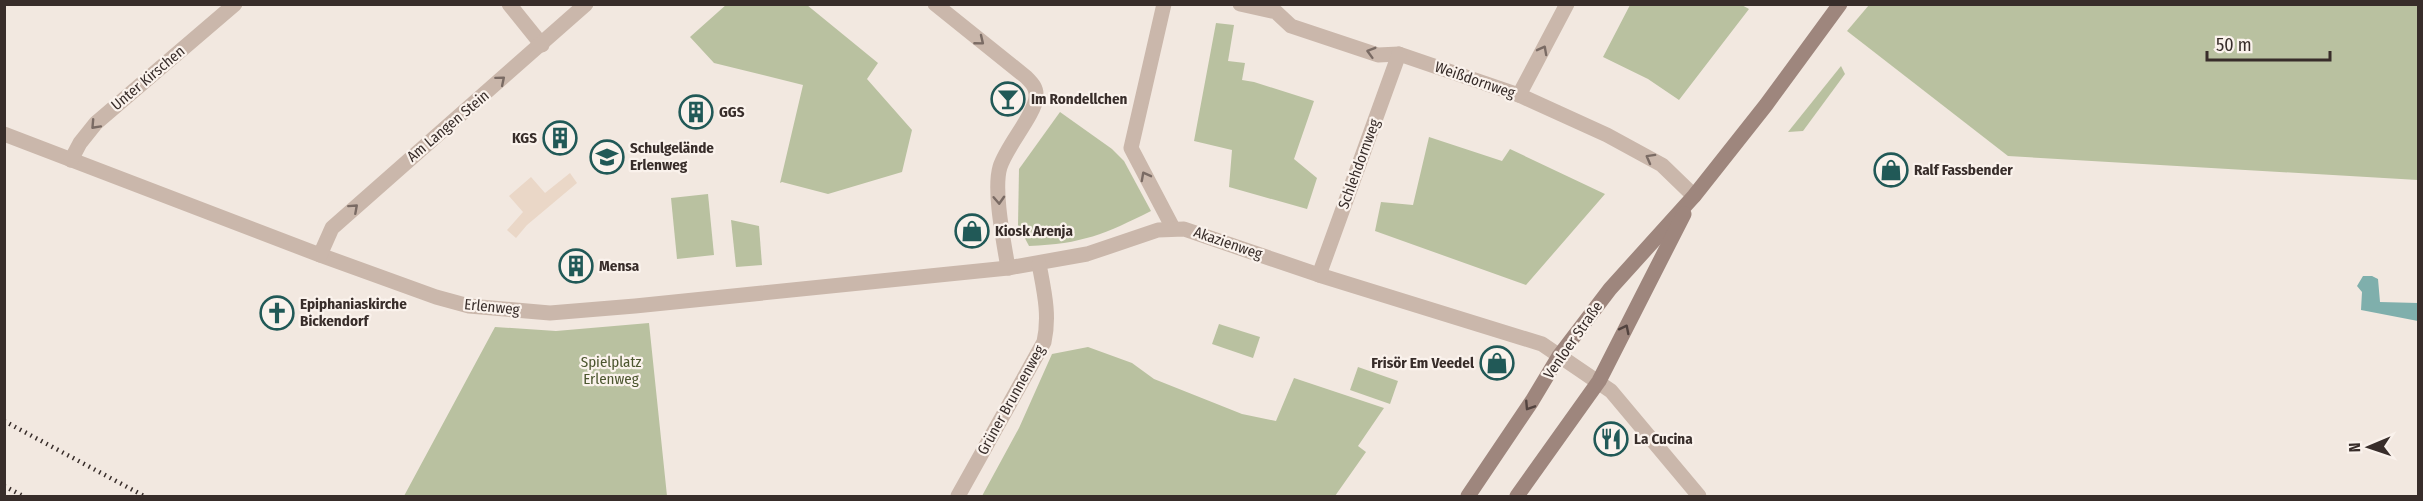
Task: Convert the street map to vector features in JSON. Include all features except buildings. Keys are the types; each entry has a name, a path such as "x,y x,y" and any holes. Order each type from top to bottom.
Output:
{"main road":[{"name":"Venloer Straße","path":"1468,496 1533,401 1559,356 1610,289 1694,195 1766,105 1840,4"},
{"name":"Venloer Straße","path":"1517,496 1599,381 1694,195"}],"street":[{"name":"Unter Kirschen","path":"71,160 80,143 96,123 235,4"},
{"path":"509,4 542,45"},
{"name":"Am Langen Stein","path":"320,255 332,228 586,4"},
{"path":"935,4 1026,77 1034,85 1037,95 1034,107 1012,141 999,169 999,200 1008,268"},
{"path":"1164,4 1131,148 1173,228"},
{"name":"Weißdornweg","path":"1240,4 1276,12 1291,26 1378,55 1399,54 1519,95 1607,135 1662,165 1694,195"},
{"path":"1519,95 1567,4"},
{"name":"Schlehdornweg","path":"1318,274 1399,54"},
{"name":"Erlenweg","path":"4,134 320,255 436,297 469,306 550,312 635,306 1008,268"},
{"name":"Akazienweg","path":"1008,268 1087,254 1144,234 1173,228 1199,232 1318,274 1542,344 1611,391 1699,496"},
{"name":"Grüner Brunnenweg","path":"958,496 1044,342 1047,327 1047,304 1039,264"}],"green space":[{"path":"727,4 807,5 878,63 867,79 912,130 902,172 828,194 780,183 803,85 714,63 690,37"},
{"path":"1740,4 1749,9 1679,100 1648,79 1603,57 1630,5"},
{"path":"1869,5 2418,5 2418,180 2008,156 1847,31"},
{"path":"1216,23 1234,25 1228,61 1245,63 1242,80 1314,101 1294,159 1317,178 1307,209 1229,187 1232,150 1194,141"},
{"path":"1841,66 1845,74 1803,131 1788,132"},
{"path":"1060,112 1112,149 1124,161 1151,211 1093,236 1064,243 1029,246 1018,225 1019,169"},
{"path":"1429,137 1502,161 1510,149 1605,194 1526,285 1375,231 1381,202 1413,205"},
{"path":"708,194 714,255 677,259 671,198"},
{"path":"731,220 759,226 762,265 736,267"},
{"name":"Spielplatz Erlenweg","path":"649,323 667,496 404,496 495,327 556,331"},
{"path":"1219,324 1260,337 1253,358 1212,344"},
{"path":"1088,347 1132,363 1154,379 1242,414 1276,421 1294,378 1384,408 1358,446 1366,452 1335,496 982,496 1019,428 1052,354"},
{"path":"1358,367 1398,381 1390,404 1350,390"}],"shaded area":[{"path":"570,173 577,183 527,225 516,238 507,230 523,212 509,196 531,177 545,193"}],"water":[{"path":"2363,276 2378,279 2380,302 2418,303 2418,321 2361,310 2362,292 2357,286"}],"railway":[{"path":"4,421 144,496"},
{"path":"4,486 23,496"}],"place":[{"name":"Im Rondellchen","path":"1008,99"},
{"name":"GGS","path":"696,112"},
{"name":"KGS","path":"560,138"},
{"name":"Schulgelände Erlenweg","path":"607,157"},
{"name":"Ralf Fassbender","path":"1891,170"},
{"name":"Kiosk Arenja","path":"972,231"},
{"name":"Mensa","path":"576,266"},
{"name":"Epiphaniaskirche Bickendorf","path":"277,313"},
{"name":"Frisör Em Veedel","path":"1497,363"},
{"name":"La Cucina","path":"1611,439"}]}
